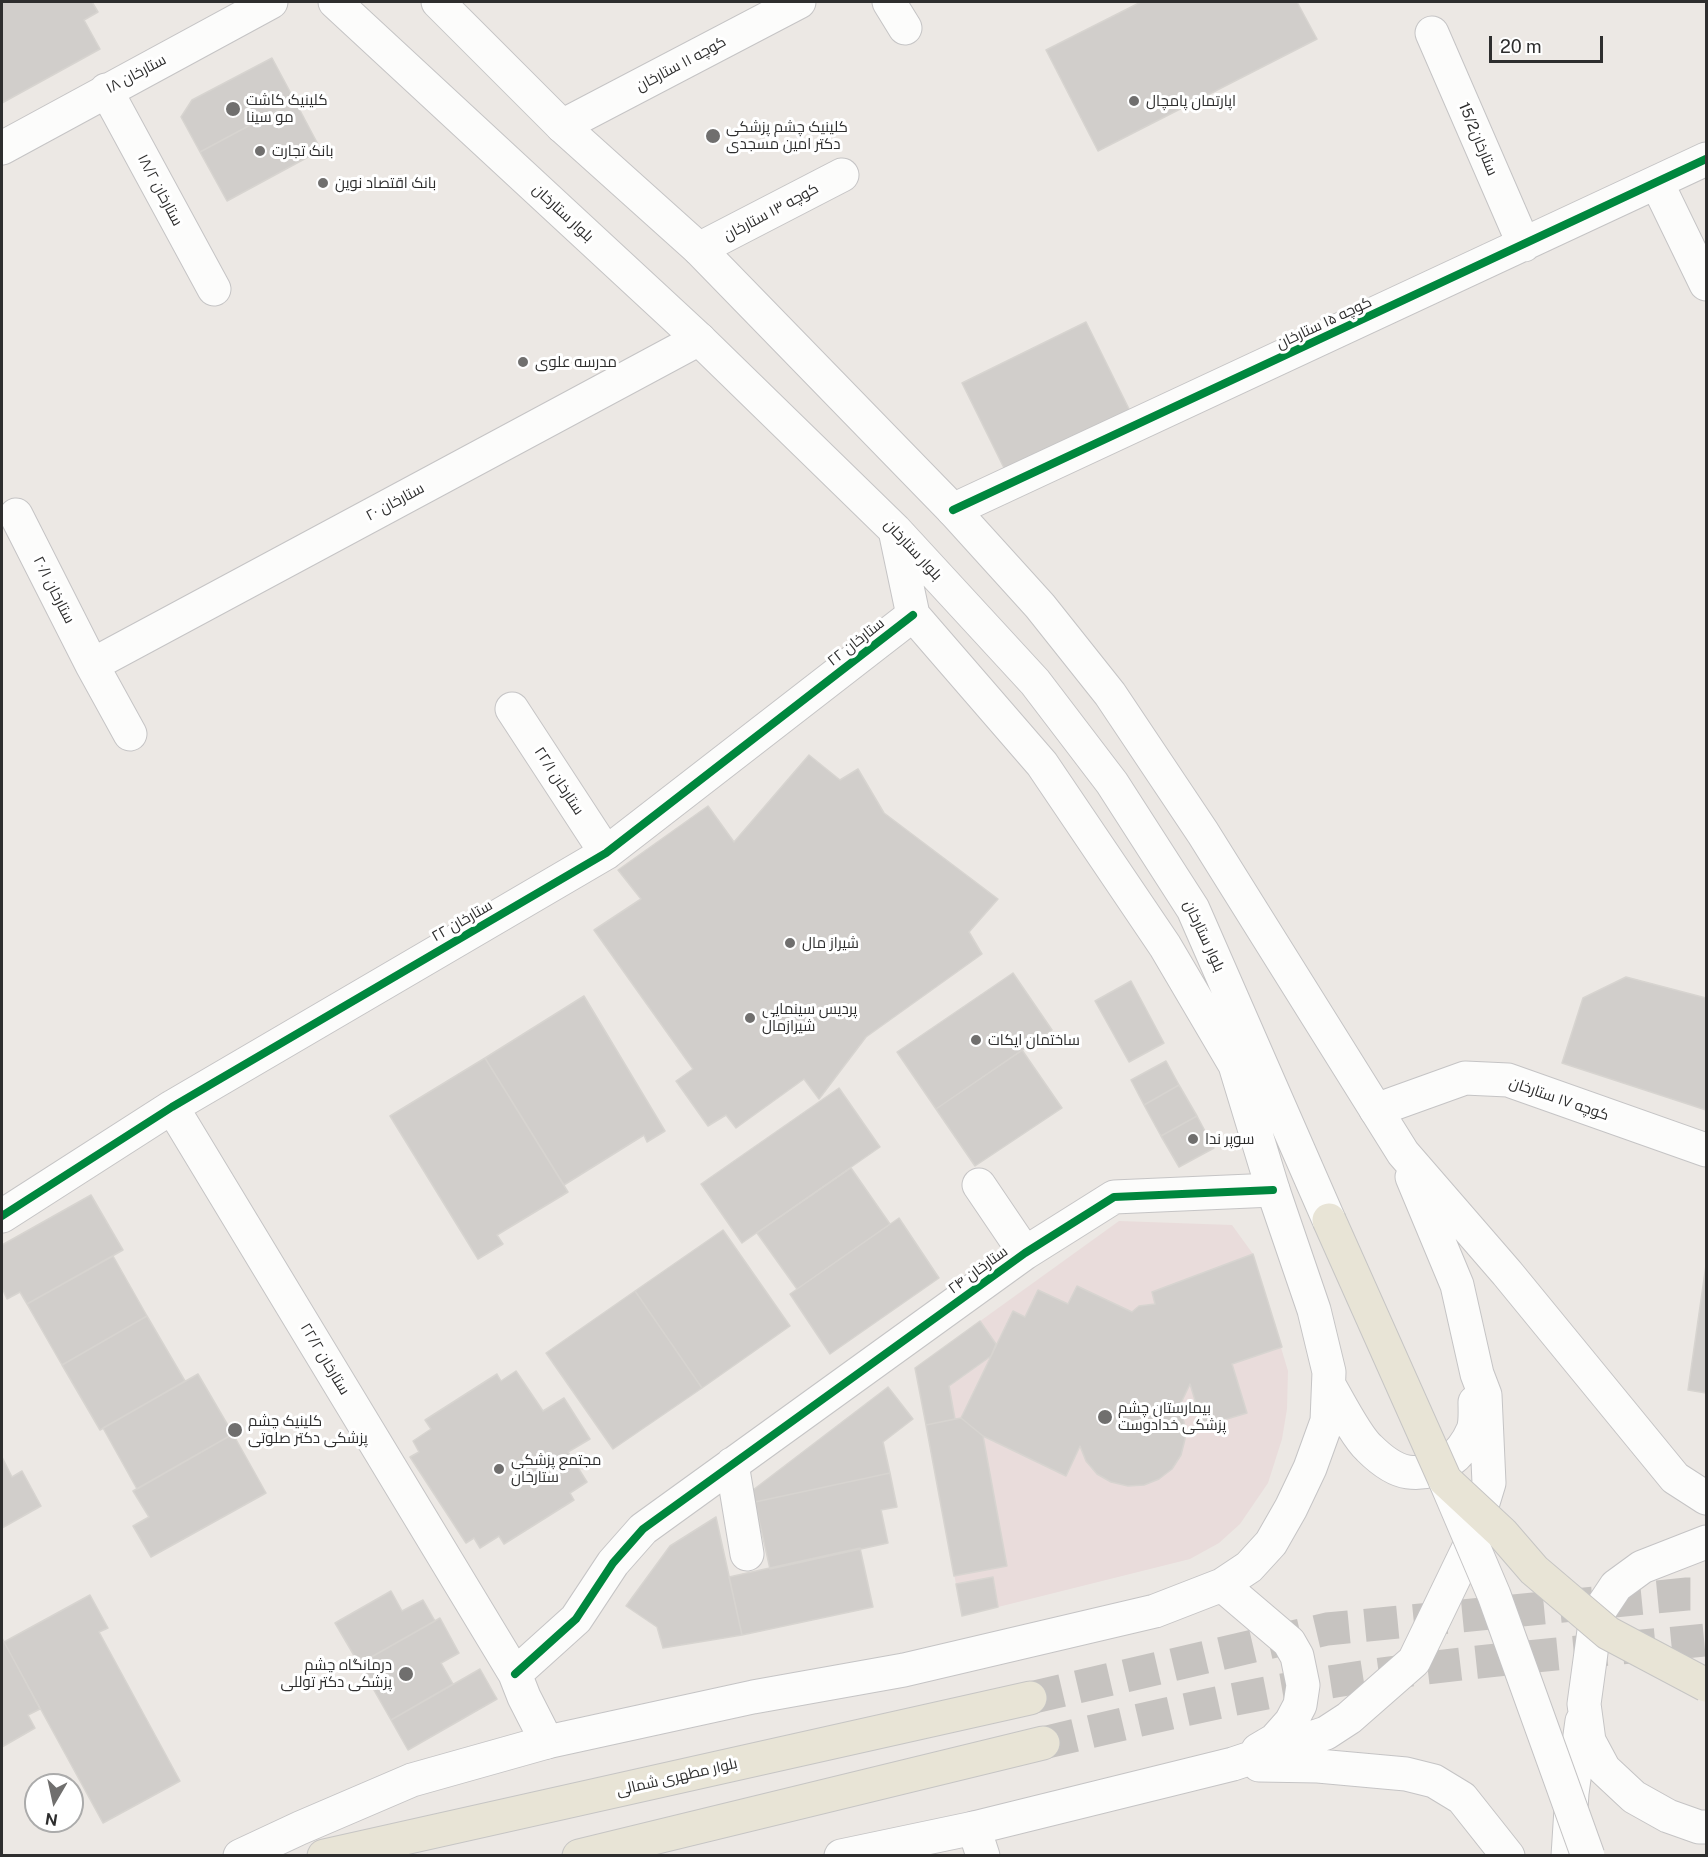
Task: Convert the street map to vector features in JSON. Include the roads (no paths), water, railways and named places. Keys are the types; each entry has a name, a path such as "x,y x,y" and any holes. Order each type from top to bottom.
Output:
{"main road":[{"name":"۱۸ ستارخان","path":"2,148 271,2"},
{"name":"بلوار ستارخان","path":"335,2 699,339 895,530 1035,682 1112,783 1193,909 1445,1480"},
{"path":"438,2 562,126 699,249 953,510 1040,606 1110,694 1203,833 1403,1153 1507,1273 1675,1478 1707,1498"},
{"name":"کوچه ۱۱ ستارخان","path":"562,126 799,2"},
{"name":"ستارخان15/2","path":"1432,33 1524,245"},
{"name":"۱۸/۲ ستارخان","path":"106,90 214,289"},
{"name":"کوچه ۱۵ ستارخان","path":"953,510 1707,159"},
{"name":"کوچه ۱۳ ستارخان","path":"699,249 842,174"},
{"path":"1657,183 1707,284"},
{"name":"۲۰ ستارخان","path":"92,665 699,339"},
{"name":"۲۰/۱ ستارخان","path":"16,515 92,665 130,734"},
{"path":"240,1856 412,1780 547,1742 753,1696 904,1670 1155,1611 1222,1585 1250,1567 1271,1543 1291,1508 1310,1468 1327,1421 1329,1372 1314,1310 1273,1190 1235,1065 1165,946 1042,764 913,615 895,530"},
{"name":"۲۲ ستارخان","path":"2,1216 172,1107 606,853 913,615"},
{"name":"۲۲/۱ ستارخان","path":"512,709 606,853"},
{"name":"کوچه ۱۷ ستارخان","path":"1376,1110 1465,1078 1508,1080 1707,1150"},
{"name":"۲۲/۲ ستارخان","path":"172,1107 515,1674 547,1742"},
{"path":"841,1856 978,1842 1326,1733 1349,1718 1414,1661 1470,1545 1489,1483 1485,1395 1477,1374 1457,1285 1403,1153"},
{"path":"979,1185 1025,1253"},
{"name":"۲۴ ستارخان","path":"515,1674 576,1619 613,1563 643,1529 1025,1253 1114,1197 1273,1190"},
{"path":"1329,1385 1367,1447 1388,1464 1408,1472 1447,1464 1462,1450 1474,1428 1477,1374"},
{"path":"732,1464 747,1554"},
{"path":"1445,1480 1502,1533 1534,1570 1608,1633 1707,1685"},
{"path":"1445,1480 1494,1594 1588,1856"},
{"path":"1568,1856 1572,1793 1596,1616 1616,1586 1642,1567 1707,1542"},
{"path":"1222,1585 1290,1642 1297,1656 1303,1685 1300,1705 1291,1722 1275,1740 1233,1764"},
{"name":"بلوار مطهرى شمالى","path":"324,1856 1030,1698"},
{"path":"1584,1704 1589,1741 1604,1769 1634,1797 1668,1816 1699,1827 1707,1827"},
{"path":"579,1856 1043,1743"},
{"path":"1233,1764 1318,1766 1406,1774 1434,1781 1462,1798 1508,1856"}],"tunnel":[{"path":"1030,1698 1327,1629 1706,1594"},
{"path":"1043,1743 1225,1701 1336,1681 1475,1662 1706,1640"}],"place":[{"name":"اپارتمان پامچال","path":"1134,101"},
{"name":"کلینیک کاشت مو سینا","path":"233,109"},
{"name":"کلینیک چشم پزشکی دکتر امین مسجدی","path":"713,136"},
{"name":"بانک تجارت","path":"260,151"},
{"name":"بانک اقتصاد نوین","path":"323,183"},
{"name":"مدرسه علوی","path":"523,362"},
{"name":"شیراز مال","path":"790,943"},
{"name":"پردیس سینمایی شیرازمال","path":"750,1018"},
{"name":"ساختمان ایکات","path":"976,1040"},
{"name":"سوپر ندا","path":"1193,1139"},
{"name":"بیمارستان چشم پزشکی خدادوست","path":"1105,1417"},
{"name":"کلینیک چشم پزشکی دکتر صلوتی","path":"235,1430"},
{"name":"مجتمع پزشکی ستارخان","path":"499,1469"},
{"name":"درمانگاه چشم پزشكی دكتر توللی","path":"406,1674"}]}
